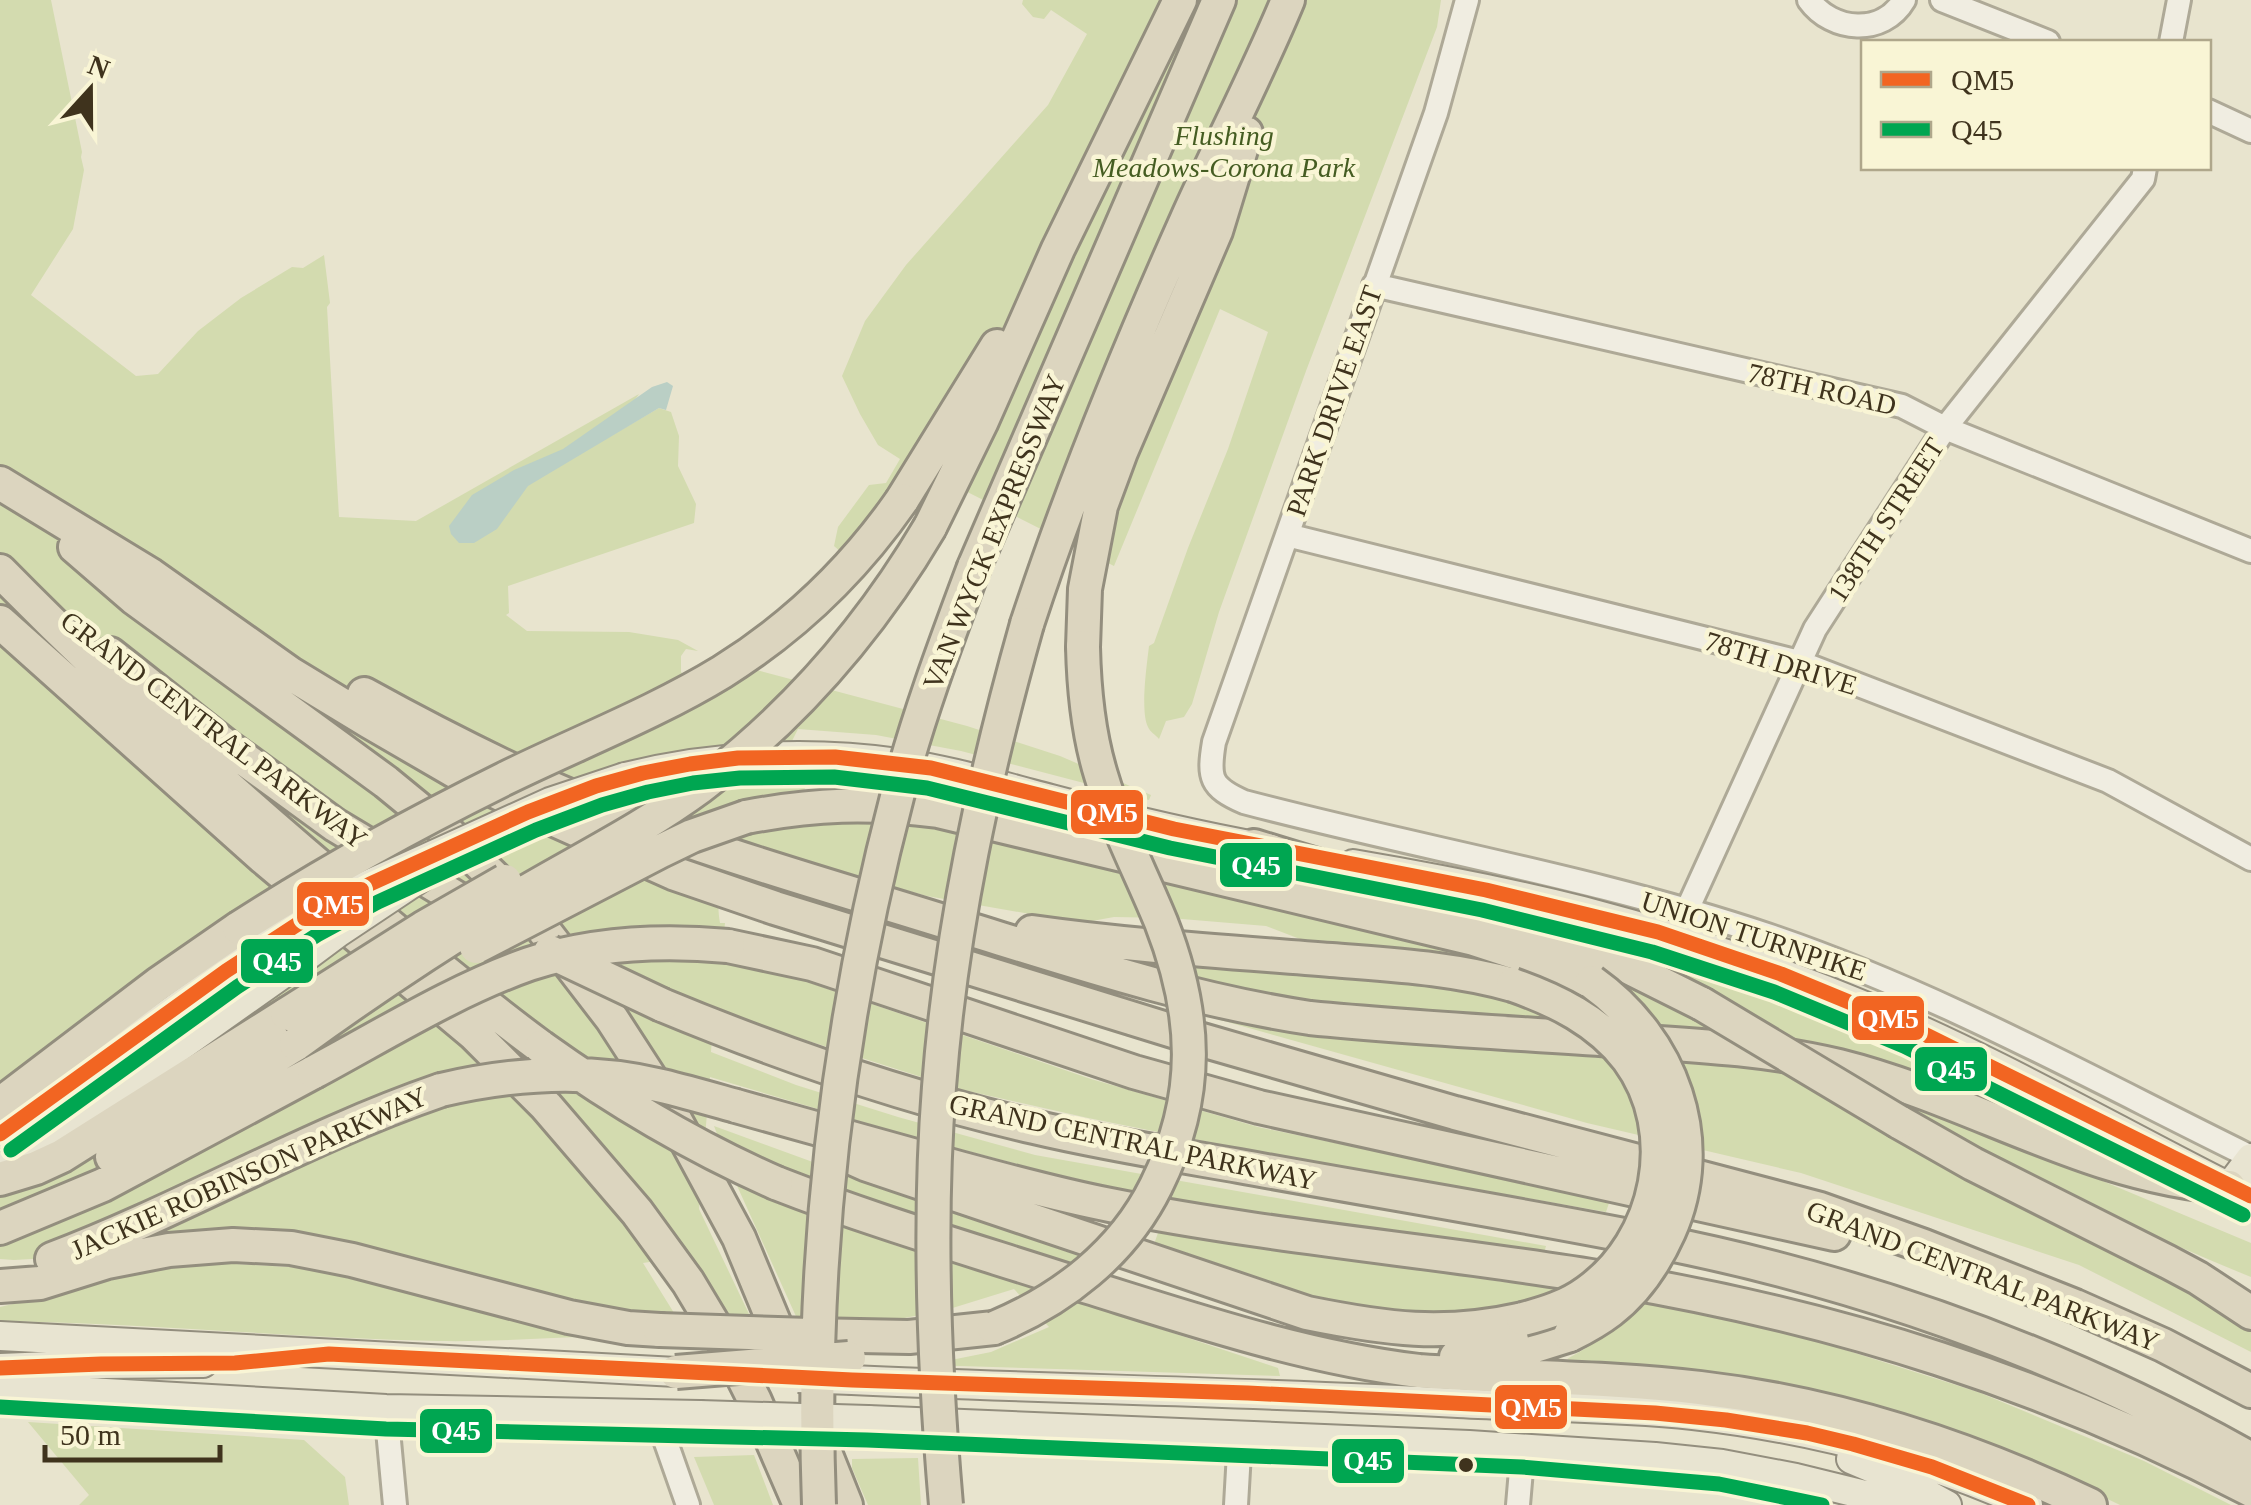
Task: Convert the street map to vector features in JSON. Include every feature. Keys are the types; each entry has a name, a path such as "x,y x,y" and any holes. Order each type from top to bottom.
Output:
{"highway":[{"path":"0,1227 292,1029 464,904 698,788 774,724 843,651 930,527 1058,249 1180,0"},
{"name":"VAN WYCK EXPRESSWAY","path":"819,1505 816,1407 820,1266 832,1130 866,928 898,794 974,566 1219,0"},
{"path":"676,1372 850,1369 883,1356 949,1346 994,1328 1040,1307 1095,1266 1136,1220 1174,1146 1189,1076 1189,1028 1180,980 1161,923 1101,775 1090,728 1083,647 1086,590 1102,506 1121,452 1216,232 1283,12"},
{"name":"VAN WYCK EXPRESSWAY","path":"946,1505 934,1260 938,1088 947,1001 974,832 993,747 1027,624 1068,502 1186,220 1283,12"},
{"path":"0,1104 158,984 249,939 321,877 409,827 721,672 791,623 833,584 902,500 1058,249"},
{"path":"4,485 134,598 386,782 471,854 529,910 621,1033 702,1166 754,1274 846,1505"},
{"name":"GRAND CENTRAL PARKWAY","path":"4,485 151,575 292,674 416,749 539,813 674,873 806,918 1202,1040 1455,1113 1820,1209 2118,1324 2251,1391"},
{"path":"0,570 88,660 226,787 541,1048 649,1120 776,1183 856,1214 1254,1337 1389,1368 1658,1384 1782,1400 1945,1443 2090,1505"},
{"name":"GRAND CENTRAL PARKWAY","path":"0,570 298,799 389,858 520,936 597,976 762,1046 941,1104 1035,1128 1652,1240 1838,1286 1956,1324 2049,1360 2251,1458"},
{"path":"151,575 218,602 357,690 466,749 542,784 724,852 1165,988 1273,1012 1390,1025 1730,1047 1808,1060 1900,1085 2091,1160 2147,1176 2240,1192"},
{"path":"0,622 264,858 474,1034 546,1106 637,1212 695,1294 755,1401 800,1505"},
{"path":"0,1179 62,1156 292,1029 356,1014 496,935 692,836 746,817 810,806 878,804 938,811 1474,938 1592,982 1640,1026 1669,1072 1684,1117 1686,1139 1684,1183 1672,1225 1642,1280 1611,1311 1570,1335 1522,1350 1468,1357 1322,1353"},
{"path":"1254,846 1410,894 1480,910 1577,943 1702,1004 1898,1122 2198,1278 2251,1314"},
{"path":"736,1106 865,1164 1307,1313 1380,1326 1474,1329 1524,1320 1568,1304 1614,1268 1646,1217 1658,1165 1655,1124 1640,1079 1629,1060 1598,1029 1538,994 1455,972 1086,939 914,912"},
{"path":"0,1227 104,1185 461,994 530,964 634,944 696,943 812,964 1134,1072 1260,1107 1984,1270"},
{"name":"JACKIE ROBINSON PARKWAY","path":"0,1275 92,1242 377,1114 472,1082 531,1075 597,1075 660,1085 736,1106"},
{"path":"736,1106 1108,1205 1609,1279 1784,1313 1883,1340 2021,1386 2173,1450 2251,1490"},
{"path":"0,1286 40,1283 108,1262 170,1250 291,1248 628,1328 910,1337 994,1328"}],"main road":[{"name":"UNION TURNPIKE","path":"0,1134 249,939 550,802 625,776 691,762 757,756 871,760 931,768 1094,811 1544,902 1658,932 1751,962 1878,1012 1962,1050 2240,1192"},
{"name":"UNION TURNPIKE","path":"0,1170 491,830"},
{"path":"2240,1192 2251,1157"},
{"path":"0,1336 676,1372"},
{"path":"0,1368 235,1363 329,1354"},
{"path":"850,1369 1655,1412 1726,1420 1807,1433 1891,1454 2028,1505"},
{"path":"0,1386 386,1409 868,1420 1523,1447 1722,1464 1906,1505"},
{"path":"1726,1420 1844,1456 1947,1505"}],"street":[{"name":"PARK DRIVE EAST","path":"1228,796 1213,779 1214,742 1436,113 1467,0"},
{"path":"1809,0 1823,16 1841,24 1864,26 1883,21 1904,0"},
{"path":"1942,0 2043,40"},
{"path":"2170,40 2179,0"},
{"path":"2211,112 2251,132"},
{"name":"138TH STREET","path":"1686,910 1815,629 1945,428 2144,170"},
{"name":"78TH ROAD","path":"1374,285 1902,406 1945,428 2251,551"},
{"name":"78TH DRIVE","path":"1286,535 1799,662 2108,781 2251,859"},
{"name":"UNION TURNPIKE","path":"1228,796 1686,910 1832,958 1962,1012 2251,1157"},
{"path":"386,1409 396,1505"},
{"path":"656,1414 688,1505"},
{"path":"1236,1505 1240,1434"},
{"path":"1518,1505 1523,1447"}],"green space":[{"path":"0,0 51,0 84,170 73,229 31,295 136,376 158,374 198,331 241,298 292,267 303,268 324,255 330,303 327,307 339,517 416,521 639,394 609,437 659,408 671,412 679,436 678,466 696,504 694,523 508,586 506,615 527,631 629,632 678,640 698,651 686,649 681,656 681,672 705,697 753,669 967,726 1060,756 1151,795 1149,800 961,751 876,735 798,729 771,783 806,780 804,794 851,818 941,824 1478,956 1502,966 1440,953 1313,944 1266,926 1114,917 1081,923 927,896 741,842 720,891 720,923 725,923 721,963 787,975 1091,1079 1258,1127 1610,1200 1606,1212 1213,1143 959,1089 771,1029 714,1006 711,1052 796,1085 898,1117 1035,1155 1546,1246 1543,1257 1161,1198 896,1132 710,1077 699,1209 749,1314 730,1318 689,1256 643,1263 679,1321 220,1248 0,1259"},
{"name":"Flushing Meadows-Corona Park","path":"1023,0 1441,0 1437,27 1306,371 1219,612 1192,704 1184,717 1166,721 1159,739 1148,727 1144,710 1149,646 1154,643 1228,449 1268,332 1220,309 1114,566 906,461 842,553 834,546 838,527 869,485 886,483 900,459 878,445 842,376 865,321 906,265 1048,105 1087,34 1051,10 1044,19 1033,17"},
{"path":"1659,948 1784,994 1907,1048 2002,1094 1996,1109 1921,1078 1323,1006 1148,971 1147,959 1410,981 1475,990 1500,1000 1621,986 1626,979 1721,999 1653,958"},
{"path":"1199,1014 1297,1030 1736,1059 1894,1094 2251,1243 2251,1277 2083,1202 1921,1116 1894,1131 2155,1266 2251,1329 2251,1352 2079,1265 1801,1173 1587,1123"},
{"path":"714,1126 1106,1263 1098,1275 878,1208 722,1147"},
{"path":"734,1179 784,1203 897,1246 1002,1276 1278,1368 1280,1376 926,1365 991,1352 1049,1327 1014,1289 946,1310 878,1323 799,1323"},
{"path":"1158,1233 1690,1308 1836,1347 1978,1392 2144,1461 2231,1505 2120,1505 2041,1467 1595,1368 1567,1359 1586,1348 1483,1309 1448,1316 1375,1313 1285,1293 1153,1247"},
{"path":"201,1262 304,1268 599,1336 438,1341 0,1321 0,1307 130,1272"},
{"path":"28,1422 304,1440 345,1477 349,1505 79,1505 89,1495"},
{"path":"754,1455 773,1505 714,1505 694,1457"},
{"path":"918,1458 921,1505 868,1505 852,1459"}],"shaded area":[{"path":"667,382 673,386 666,410 659,408 528,486 497,529 474,543 459,543 451,534 449,526 472,495 514,470 563,449 652,387"}],"transit line":[{"name":"QM5","path":"0,1134 226,971 307,918 370,884 528,812 596,786 690,764 738,758 835,757 931,768 1174,829 1486,890 1658,932 1781,974 1912,1028 2251,1196"},
{"name":"Q45","path":"11,1150 237,987 317,935 378,902 536,830 602,805 693,783 834,777 927,788 1170,848 1482,910 1652,952 1774,992 1904,1046 2243,1215"},
{"name":"QM5","path":"0,1368 235,1363 329,1354 1655,1413 1726,1420 1853,1444 1932,1467 2028,1505"},
{"name":"Q45","path":"0,1407 386,1429 867,1440 1522,1467 1719,1484 1822,1505"}]}
